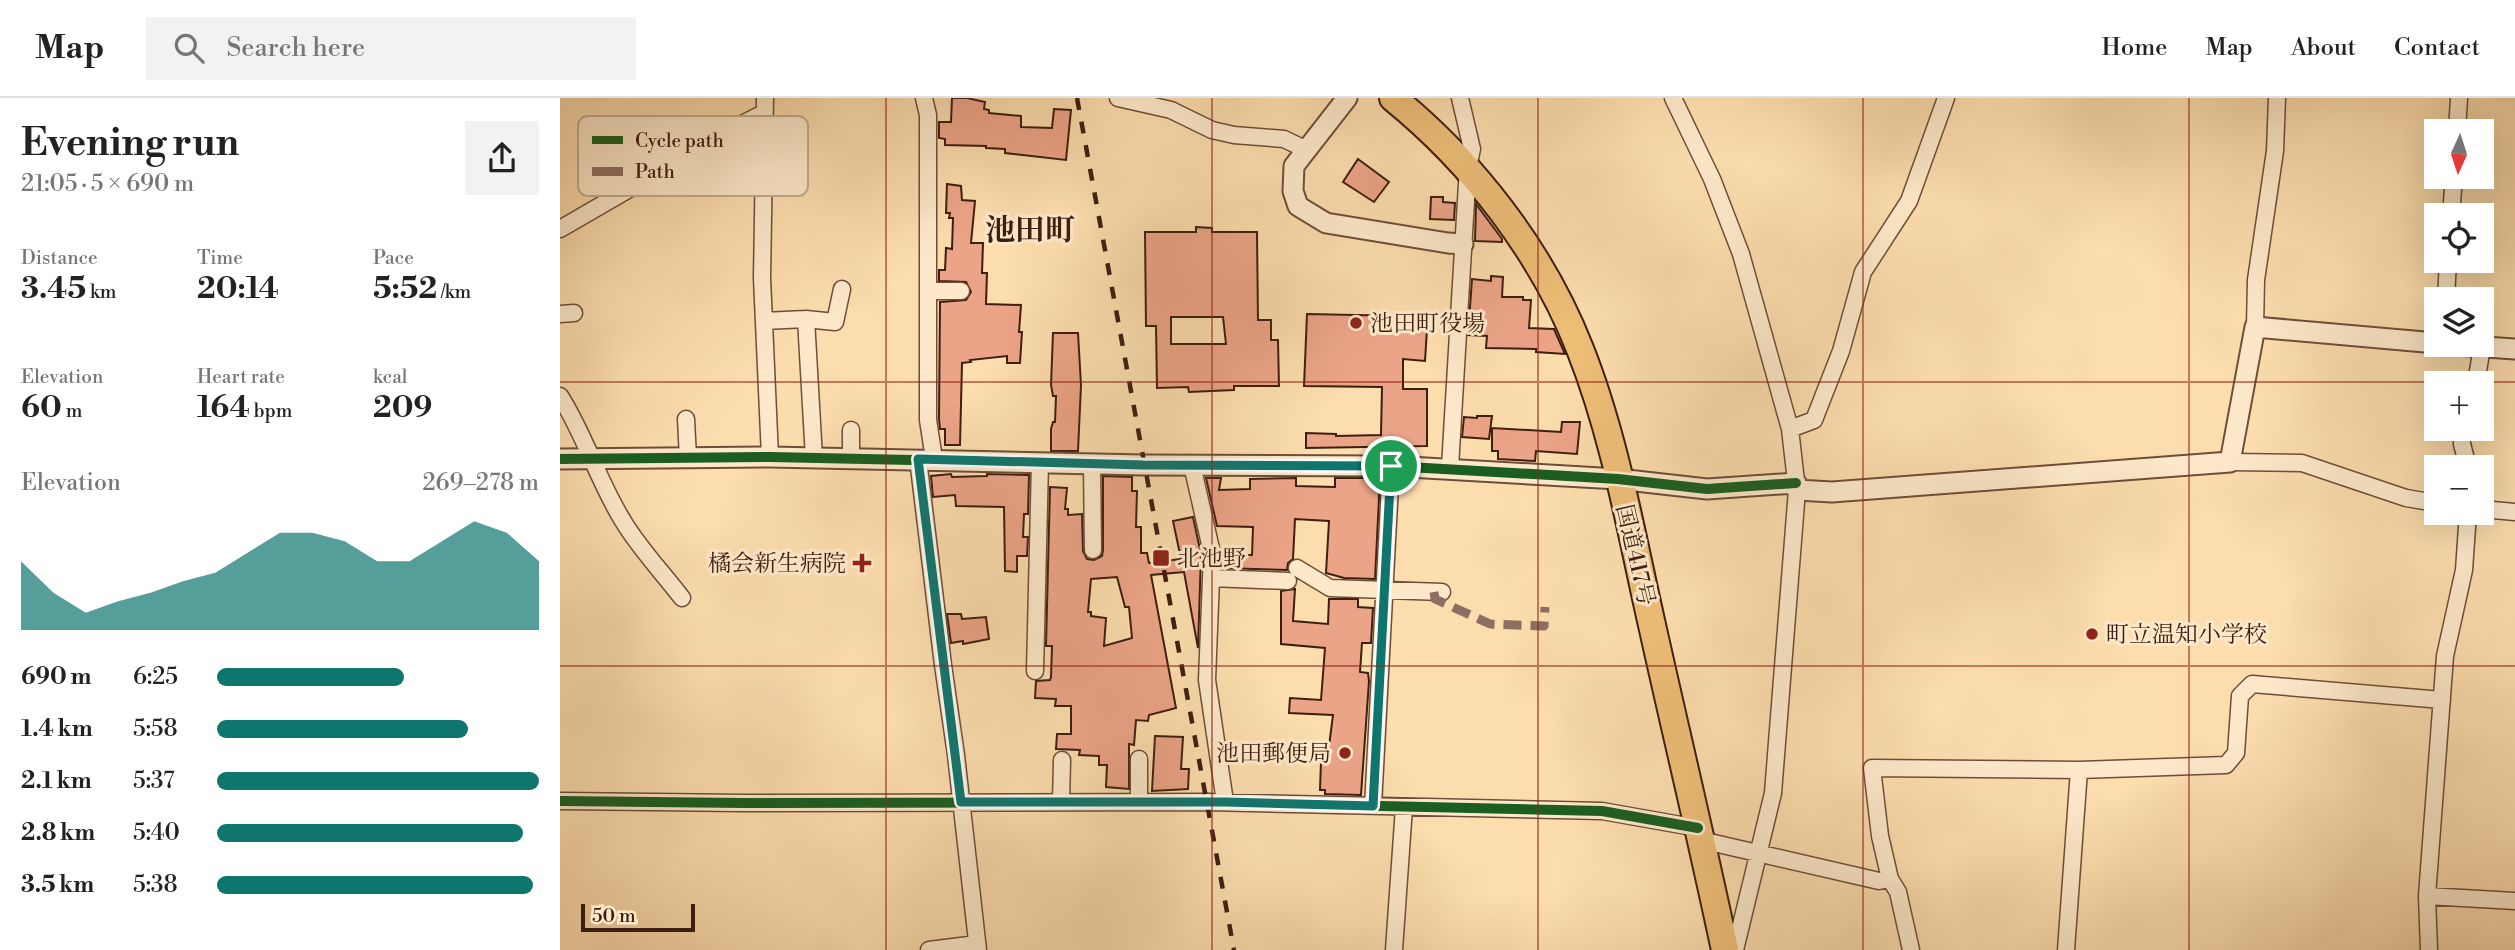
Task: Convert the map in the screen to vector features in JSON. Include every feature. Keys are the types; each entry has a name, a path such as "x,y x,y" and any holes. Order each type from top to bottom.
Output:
{"highway":[{"name":"国道417号","path":"1392,98 1423,123 1468,167 1514,228 1580,348 1598,398 1618,479 1725,950"}],"street":[{"path":"924,98 928,115 930,291 926,459 978,947 929,950"},
{"path":"1118,98 1171,110 1212,130 1234,135 1284,139 1306,149"},
{"path":"1347,98 1294,166 1293,191 1298,206 1326,223 1463,244"},
{"path":"1450,467 1468,167 1472,149 1464,105 1460,98"},
{"path":"1673,98 1712,179 1741,254 1790,429 1796,486 1773,793 1735,950"},
{"path":"1790,429 1814,420 1841,351 1863,272 1909,201 1946,98"},
{"path":"2230,462 2255,327 2256,279 2275,151 2277,98"},
{"path":"2458,119 2459,98"},
{"path":"750,116 768,103"},
{"path":"560,229 617,196"},
{"path":"765,196 762,278 770,457"},
{"path":"764,321 807,319 835,322 842,289"},
{"path":"930,291 961,291"},
{"path":"807,319 814,458"},
{"path":"2255,327 2424,342"},
{"path":"2494,348 2515,349"},
{"path":"560,396 623,523 682,598"},
{"path":"686,419 688,458"},
{"path":"851,430 851,458"},
{"path":"560,459 770,457 1091,464 1450,467 1618,479 1707,489 1796,486 1832,492 2230,462 2302,463 2406,498 2424,501"},
{"path":"1035,671 1040,463"},
{"path":"1091,464 1093,550"},
{"path":"1192,465 1212,553 1207,680 1225,802"},
{"path":"1373,806 1391,466"},
{"path":"2494,510 2515,512"},
{"path":"2428,950 2427,895 2445,656 2464,570 2467,525"},
{"path":"1211,578 1292,575 1330,588 1442,592"},
{"path":"1911,950 1898,892 1891,879 1880,836 1872,768 2079,770 2226,765 2236,753 2240,696 2252,684 2442,700"},
{"path":"1139,759 1139,802"},
{"path":"1061,802 1062,760"},
{"path":"2066,950 2079,770"},
{"path":"560,801 1225,802 1602,811 1879,881 1891,879"},
{"path":"1394,950 1404,807"},
{"path":"2427,895 2515,901"}],"building":[{"path":"952,98 985,102 984,109 989,110 989,113 1021,116 1021,127 1052,128 1054,109 1071,110 1066,160 1005,153 1005,149 986,146 945,145 945,139 939,138 939,122 951,122"},
{"path":"1358,159 1389,182 1374,202 1343,182"},
{"path":"947,184 961,186 962,200 975,201 971,243 983,243 982,273 987,273 986,304 1021,305 1020,363 1007,363 1007,356 962,363 960,445 945,445 945,429 940,429 939,419 940,302 966,300 971,292 966,282 939,281 939,270 945,270 946,248 952,249 953,218 949,218 950,213 946,213"},
{"path":"1431,197 1443,197 1443,202 1455,203 1454,220 1430,219"},
{"path":"1476,204 1502,239 1502,242 1475,241"},
{"path":"1196,227 1212,228 1212,232 1257,232 1258,320 1271,320 1271,340 1278,340 1279,386 1234,386 1234,390 1189,392 1188,387 1157,388 1156,326 1146,326 1145,232 1196,232","holes":["1171,317 1223,317 1226,344 1171,344"]},
{"path":"1491,276 1503,277 1502,297 1523,297 1523,300 1531,300 1529,328 1554,329 1565,354 1536,352 1536,349 1486,348 1487,336 1468,335 1472,279 1491,281"},
{"name":"池田町役場","path":"1307,314 1404,316 1404,329 1427,329 1425,361 1403,359 1403,389 1427,389 1427,446 1306,448 1306,433 1336,436 1381,435 1382,387 1304,386"},
{"path":"1053,333 1078,333 1081,385 1078,451 1051,451 1056,396 1053,396 1051,385"},
{"path":"1492,416 1489,439 1462,437 1464,417"},
{"path":"1562,422 1580,422 1577,454 1536,451 1535,461 1498,459 1498,451 1492,451 1492,428 1561,432"},
{"path":"951,474 952,477 1029,475 1028,514 1024,514 1023,537 1028,537 1027,556 1017,556 1017,572 1005,571 1004,507 956,506 955,495 933,497 931,476"},
{"path":"1103,476 1132,477 1132,491 1137,491 1136,527 1141,527 1141,553 1147,553 1149,563 1181,559 1173,521 1193,517 1201,554 1198,648 1184,572 1151,575 1176,708 1149,715 1148,721 1136,720 1134,745 1129,744 1129,789 1106,787 1107,765 1099,765 1099,756 1079,755 1080,750 1056,749 1057,734 1071,734 1071,706 1055,706 1056,699 1035,698 1036,681 1050,680 1051,677 1052,646 1046,646 1050,487 1067,488 1065,509 1068,509 1068,515 1082,514 1083,551 1087,559 1094,560 1102,556","holes":["1117,577 1125,607 1129,607 1132,638 1104,646 1106,618 1091,616 1091,612 1088,612 1091,579"]},
{"path":"1206,478 1221,478 1219,490 1250,489 1250,479 1296,478 1296,486 1335,487 1335,478 1380,478 1375,579 1344,578 1326,573 1329,521 1295,519 1293,559 1288,563 1287,570 1222,568 1222,555 1252,555 1253,527 1217,526"},
{"path":"1295,589 1293,621 1328,624 1329,599 1358,599 1358,607 1373,608 1371,643 1362,643 1360,672 1368,673 1369,681 1361,795 1325,794 1325,790 1320,790 1321,762 1327,762 1333,715 1289,713 1290,698 1321,700 1325,648 1281,644 1281,591"},
{"path":"947,614 961,614 962,619 986,617 989,639 963,644 963,641 951,643"},
{"path":"1155,736 1183,737 1181,769 1189,769 1188,789 1152,791"}],"railway":[{"path":"1077,98 1234,950"}],"marked path":[{"path":"1434,592 1435,599 1490,624 1544,626 1545,607"}],"cycle path":[{"path":"560,459 770,457 1143,465 1391,466 1618,479 1707,489 1796,483"},
{"path":"560,801 1207,802 1602,811 1698,828"}],"place":[{"name":"池田町役場","path":"1356,323"},
{"name":"北池野","path":"1161,558"},
{"name":"橘会新生病院","path":"862,563"},
{"name":"町立温知小学校","path":"2092,634"},
{"name":"池田郵便局","path":"1345,753"}],"district":[{"name":"池田町","path":"1030,230"}],"route":[{"path":"918,459 1143,465 1391,466 1373,806 1225,802 961,802 918,459"}]}
